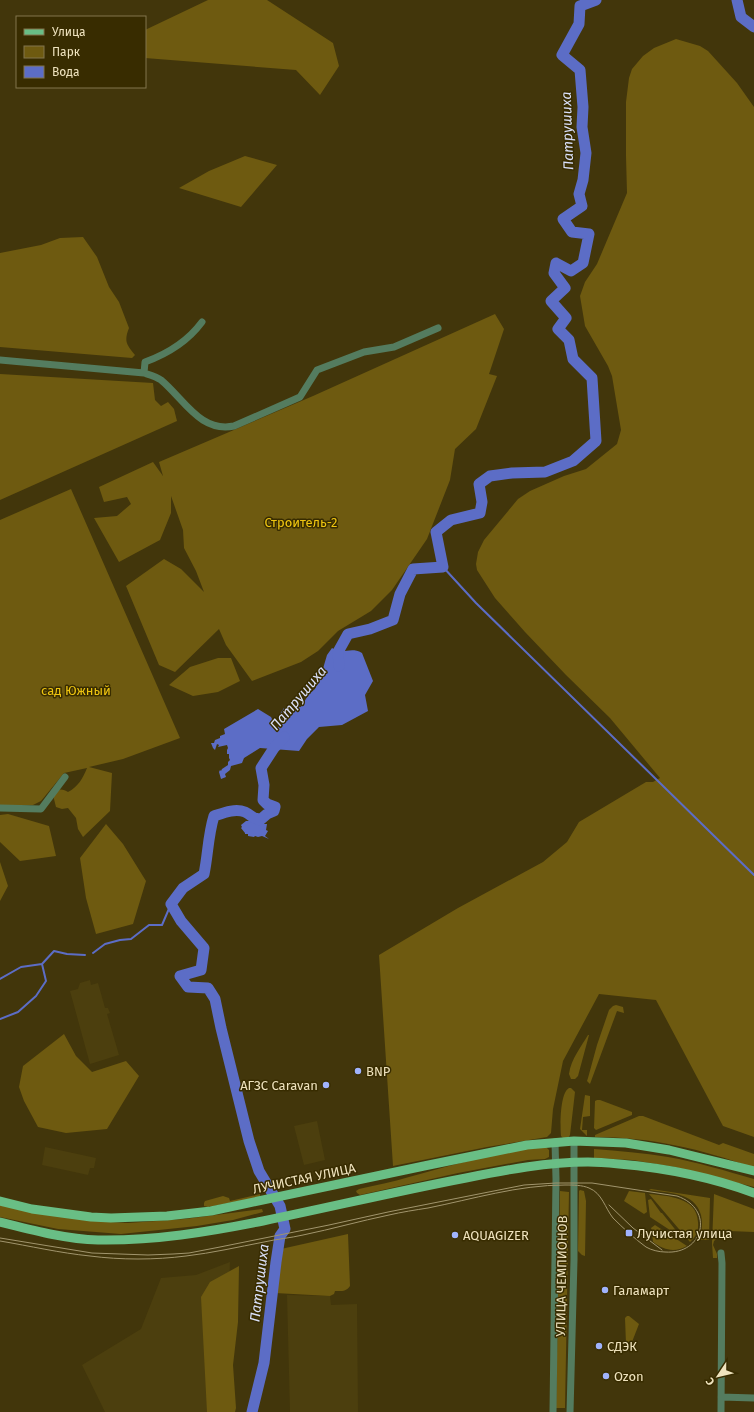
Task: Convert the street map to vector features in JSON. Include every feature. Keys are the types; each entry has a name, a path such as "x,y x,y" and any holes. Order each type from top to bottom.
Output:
{"main road":[{"name":"ЛУЧИСТАЯ УЛИЦА","path":"0,1201 32,1209 111,1218 167,1216 210,1211 527,1145 574,1141 626,1143 669,1150 754,1171"},
{"path":"0,1222 38,1232 74,1238 103,1240 184,1236 297,1214 436,1183 521,1168 574,1162 607,1163 662,1169 686,1174 754,1193"}],"street":[{"path":"144,373 145,362 162,356 195,332 202,322"},
{"path":"0,360 144,373 160,379 201,419 214,426 224,428 234,426 300,397 317,370 364,352 394,347 438,328"},
{"path":"0,808 41,809 65,777"},
{"name":"УЛИЦА ЧЕМПИОНОВ","path":"570,1412 574,1260 574,1141"},
{"name":"УЛИЦА ЧЕМПИОНОВ","path":"553,1412 555,1142"},
{"path":"721,1253 721,1412"},
{"path":"721,1397 754,1398"}],"shaded area":[{"path":"90,980 91,985 98,983 105,1008 108,1008 110,1013 107,1014 119,1055 90,1064 70,991 78,989 80,983"},
{"path":"317,1121 325,1160 304,1165 294,1126"},
{"path":"45,1147 96,1158 94,1168 90,1168 88,1175 42,1165"},
{"path":"230,1262 223,1412 105,1412 82,1365 141,1329 161,1278 196,1275"},
{"path":"287,1295 330,1296 331,1305 357,1304 358,1412 290,1412"}],"green space":[{"path":"208,0 267,0 333,43 339,66 320,95 296,70 146,58 146,30"},
{"path":"676,39 700,46 708,51 737,83 754,107 754,1137 723,1126 656,1000 599,994 563,1061 553,1109 551,1133 547,1137 487,1147 393,1166 379,955 458,908 543,862 567,842 579,822 646,782 653,782 660,778 610,718 566,675 495,598 477,570 476,564 478,552 484,540 518,499 530,491 564,476 586,469 617,444 621,430 612,376 608,366 585,326 580,296 585,282 597,264 627,193 626,102 629,78 632,69 643,56 654,48"},
{"path":"245,156 277,165 241,207 179,188 209,171"},
{"path":"83,237 97,257 109,287 119,302 129,328 126,339 135,355 132,358 0,347 0,253 41,245 60,238"},
{"name":"Строитель-2","path":"495,314 504,329 489,374 497,376 476,429 455,449 450,480 427,539 392,590 371,611 338,631 318,651 301,662 252,681 226,645 219,629 175,672 159,665 126,586 164,559 181,569 204,592 196,571 184,548 183,530 171,496 171,513 160,540 119,562 94,518 117,516 131,504 127,497 104,502 99,487 153,462 163,476 159,462 313,396"},
{"path":"0,374 153,383 155,400 161,406 168,402 174,409 177,421 0,500"},
{"name":"сад Южный","path":"71,489 180,738 123,759 89,767 112,773 110,811 83,837 78,829 76,818 68,808 62,809 56,807 53,795 59,790 68,792 75,788 82,779 87,768 64,773 41,801 33,805 0,805 0,520"},
{"path":"218,658 231,658 240,681 218,692 193,696 169,685 190,667"},
{"path":"8,814 49,826 56,856 20,861 0,842 0,815"},
{"path":"106,824 123,844 146,881 133,924 96,934 86,898 80,858"},
{"path":"0,862 8,886 0,901"},
{"path":"616,1005 623,1007 624,1013 617,1011 590,1084 587,1081 597,1045 609,1010"},
{"path":"64,1034 76,1056 92,1072 126,1061 139,1076 107,1129 66,1133 38,1127 24,1101 19,1087 23,1066"},
{"path":"589,1035 578,1076 575,1079 571,1079 569,1074 574,1058"},
{"path":"569,1088 575,1092 570,1135 568,1138 563,1138 561,1136 561,1110 564,1096"},
{"path":"585,1095 590,1096 590,1116 583,1117 582,1130 587,1130 587,1136 580,1129"},
{"path":"597,1100 632,1112 632,1115 596,1130 594,1128 595,1101"},
{"path":"639,1116 643,1116 719,1145 723,1143 754,1154 754,1168 715,1155 676,1145 636,1139 595,1137 595,1135"},
{"path":"546,1147 549,1150 549,1157 545,1159 528,1160 458,1173 360,1195 356,1191 477,1159 512,1151"},
{"path":"594,1149 649,1154 690,1161 754,1179 754,1187 675,1167 632,1160 594,1158"},
{"path":"651,1189 710,1198 709,1240 698,1240 702,1228 702,1218 698,1207 693,1202 680,1195 649,1190"},
{"path":"580,1190 584,1191 586,1201 585,1256 578,1251"},
{"path":"560,1191 569,1192 565,1408 556,1408"},
{"path":"629,1191 645,1193 647,1212 644,1214 624,1201"},
{"path":"260,1194 260,1197 208,1207 204,1206 205,1201 223,1196 229,1198 230,1201"},
{"path":"649,1194 680,1199 693,1207 698,1222 698,1228 694,1238 690,1242"},
{"path":"714,1194 754,1209 754,1232 729,1231 726,1236 720,1236 714,1241 713,1245 717,1258 713,1258 712,1243"},
{"path":"651,1199 682,1238 650,1217 648,1200"},
{"path":"0,1204 110,1222 128,1223 185,1219 262,1209 263,1212 233,1220 197,1226 121,1234 58,1229 0,1217"},
{"path":"655,1225 687,1246 669,1250 657,1245 653,1242 651,1228"},
{"path":"348,1234 350,1286 347,1289 343,1291 335,1291 334,1294 330,1296 275,1293 281,1249"},
{"path":"239,1266 238,1322 233,1365 236,1408 235,1412 207,1412 201,1297 210,1282"},
{"path":"627,1316 639,1324 630,1347 626,1344 625,1318"}],"water":[{"path":"332,648 340,651 354,650 362,653 373,681 365,695 368,711 342,725 319,727 307,739 299,751 260,748 244,758 242,763 231,766 230,770 225,774 226,777 221,779 219,772 228,765 230,760 229,754 227,754 228,748 227,745 218,747 219,745 217,744 215,750 211,743 214,743 215,740 225,734 224,729 258,709 271,717 277,729 280,724 280,714 284,708 301,707 309,694 315,689 327,655"},
{"path":"258,813 265,817 267,814 268,816 264,820 264,824 267,824 266,830 268,831 265,836 269,839 262,836 248,836 248,834 245,834 241,828 241,825 246,821 251,821 252,818 255,818 256,816 251,814"}],"waterway":[{"name":"Патрушиха","path":"339,666 338,652 348,634 370,629 393,620 400,594 413,569 443,567 436,532 451,520 480,513 482,502 479,484 490,476 512,473 545,472 573,461 596,441 592,378 573,359 569,340 558,329 566,318 551,301 565,288 554,273 556,263 571,271 583,263 589,234 572,232 563,219 582,206 579,194 583,180 586,153 582,127 583,107 580,70 562,55 579,24 580,6 596,0"},
{"path":"737,0 741,17 754,27"},
{"path":"443,567 476,603 754,875"},
{"name":"Патрушиха","path":"252,1412 264,1363 280,1236 285,1229 280,1206 259,1171 249,1141 215,999 208,988 188,987 180,976 201,970 204,948 181,921 171,904 183,888 204,874 210,830 214,816 229,811 241,811 260,820 267,814 274,811 275,807 267,804 263,800 264,785 261,768 274,748 284,737"},
{"path":"93,953 105,944 131,939 149,925 162,925 171,904"},
{"path":"0,1019 18,1012 36,996 46,981 42,964 54,951 67,954 85,955"},
{"path":"0,979 21,967 42,964"}],"tram line":[{"path":"0,1238 92,1253 148,1255 189,1253 524,1185 556,1183 592,1183 677,1196 689,1202 697,1211 700,1220 700,1230 696,1239 689,1246 678,1251 655,1251 642,1244 617,1222 610,1214 600,1197 593,1190 583,1186 565,1185 530,1187 496,1193 298,1236 206,1253 174,1257 138,1259 102,1257 68,1253 0,1241"},
{"path":"609,1205 633,1228 662,1250"}],"place":[{"name":"BNP","path":"358,1071"},
{"name":"АГЗС Caravan","path":"326,1085"},
{"name":"Лучистая улица","path":"629,1233"},
{"name":"AQUAGIZER","path":"455,1235"},
{"name":"Галамарт","path":"605,1290"},
{"name":"СДЭК","path":"599,1346"},
{"name":"Ozon","path":"606,1376"}]}
